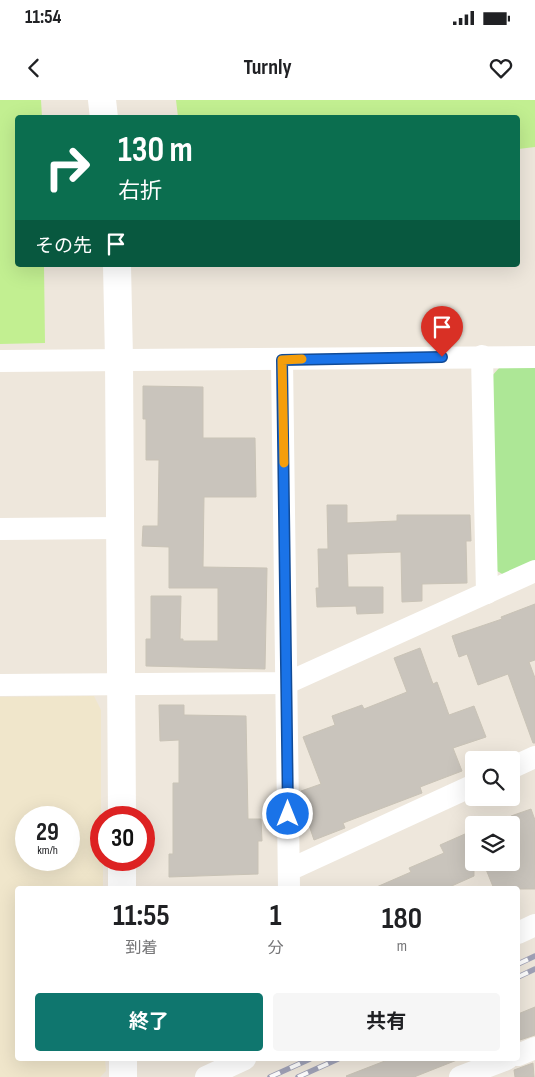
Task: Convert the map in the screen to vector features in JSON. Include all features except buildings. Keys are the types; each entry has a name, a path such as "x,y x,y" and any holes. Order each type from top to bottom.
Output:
{"street":[{"path":"102,100 104,115"},
{"path":"117,267 122,806"},
{"path":"482,356 487,593"},
{"path":"0,361 535,357"},
{"path":"282,360 289,879 465,790"},
{"path":"0,529 120,528"},
{"path":"0,685 287,683 535,570"},
{"path":"520,764 535,757"},
{"path":"122,871 122,886"},
{"path":"520,932 535,925"},
{"path":"520,1054 535,1048"},
{"path":"123,1061 123,1077"},
{"path":"206,1077 241,1061"},
{"path":"460,1077 503,1061"}],"shaded area":[{"path":"94,696 101,710 101,806 90,806 90,871 103,871 103,886 15,886 15,1061 105,1061 106,1071 100,1077 0,1077 0,697"}],"green space":[{"path":"0,100 41,100 42,115 15,115 15,267 44,267 45,343 0,344"},
{"path":"176,100 535,100 535,147 520,149 520,115 178,115"},
{"path":"500,367 535,367 535,561 504,575 492,568 490,378"}],"railway":[{"path":"520,963 535,956"},
{"path":"520,976 535,969"},
{"path":"270,1077 306,1061"},
{"path":"298,1077 334,1061"}],"slow traffic":[{"path":"284,463 282,360 302,359"}],"route":[{"path":"288,814 282,360 442,357"}]}
